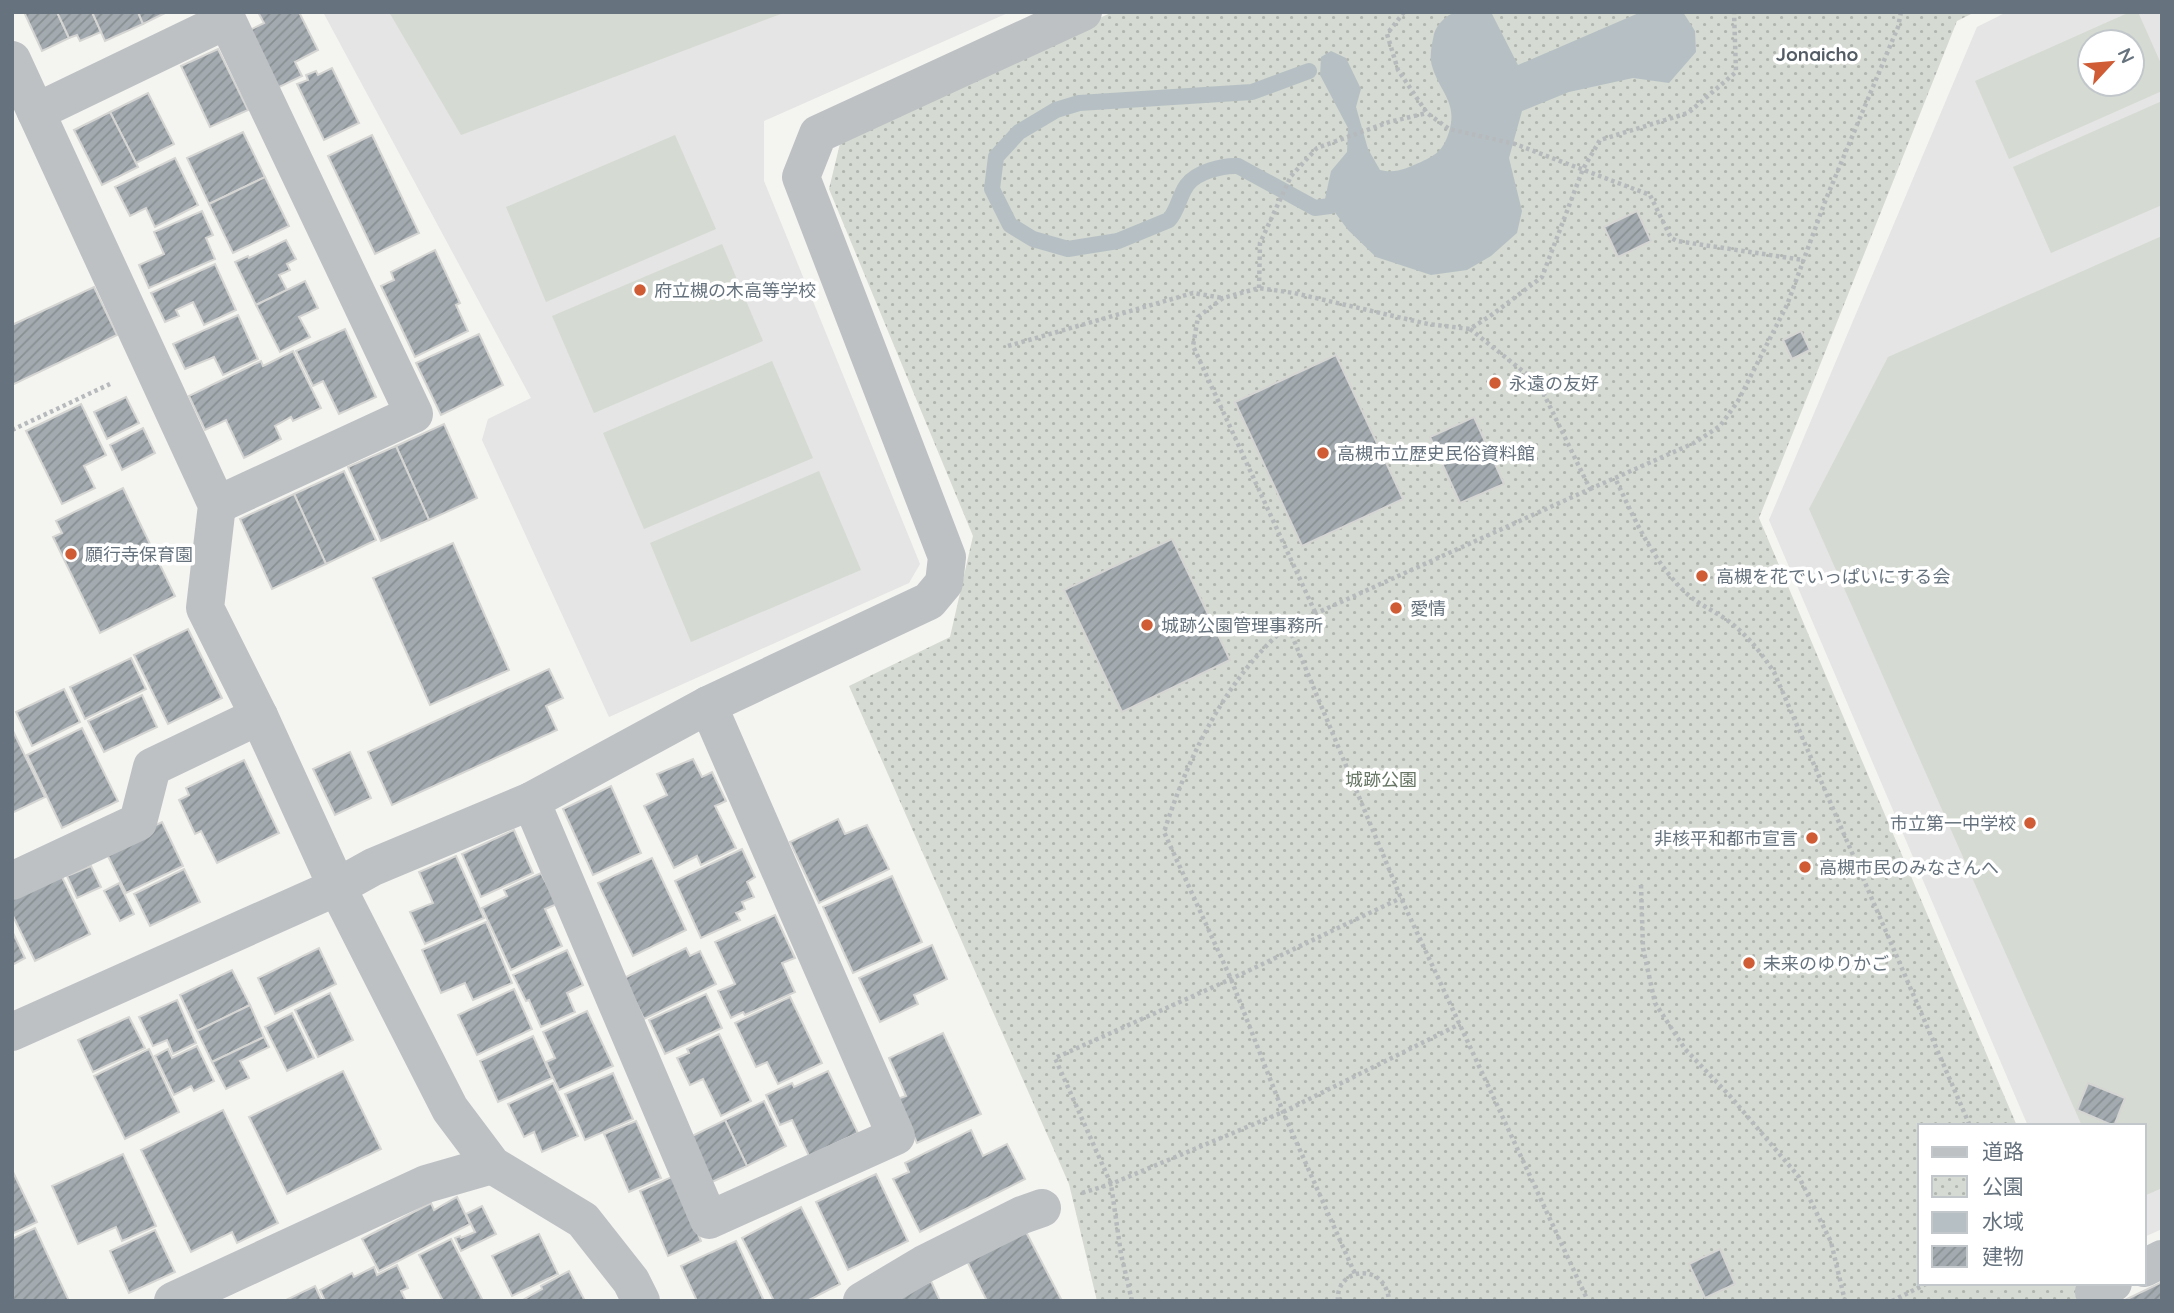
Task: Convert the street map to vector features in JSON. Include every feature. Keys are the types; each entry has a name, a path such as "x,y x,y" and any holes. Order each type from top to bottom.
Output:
{"street":[{"path":"12,1032 337,887 373,867 531,801 708,705 929,601 944,583 947,557 801,177 818,134 1083,12"},
{"path":"36,112 228,20 414,414 217,505"},
{"path":"12,60 217,505 205,608 259,716 337,887 450,1109 492,1165 583,1220 631,1281 641,1301"},
{"path":"531,801 709,1220 896,1136 708,705"},
{"path":"12,881 138,822 152,767 259,716"},
{"path":"173,1301 426,1184 492,1165"},
{"path":"862,1301 924,1264 1021,1215 1058,1202"},
{"path":"2146,1267 2162,1259"}],"path":[{"path":"1404,12 1387,34 1398,70 1427,113 1449,129 1515,144 1650,195 1671,238 1677,241 1803,260"},
{"path":"1470,329 1542,277 1583,169 1600,141 1688,113 1736,72 1734,12"},
{"path":"1355,1274 1283,1112 1231,979 1164,832 1202,739 1252,660 1288,626 1694,443 1720,426 1738,401 1787,305 1898,27 1901,12"},
{"path":"1259,288 1260,243 1291,176 1317,148 1427,113"},
{"path":"1315,612 1193,346 1198,317 1223,298 1259,288 1294,293 1428,324 1470,329 1539,384 1590,489"},
{"path":"1008,346 1193,293 1223,298"},
{"path":"12,430 152,364"},
{"path":"1615,478 1640,531 1662,565 1686,593 1731,623 1752,642 1774,672 1969,1124"},
{"path":"1288,626 1401,898 1588,1301"},
{"path":"1640,885 1643,948 1655,1003 1685,1049 1799,1177 1831,1242 1845,1301"},
{"path":"1132,1301 1121,1254 1111,1184 1055,1058 1231,979 1401,898"},
{"path":"1058,1202 1111,1184 1283,1112 1460,1024"},
{"path":"1338,1301 1338,1294 1344,1282 1355,1274 1369,1273 1381,1278 1388,1290 1389,1301"},
{"path":"1892,1301 1924,1285"}],"shaded area":[{"name":"府立槻の木高等学校","path":"323,12 1010,12 764,121 764,181 920,564 909,583 609,717 482,440 488,419 531,398"},
{"name":"市立第一中学校","path":"2007,12 2162,12 2162,1229 2146,1236 2146,1124 2027,1124 1769,520 1977,27"}],"green space":[{"path":"389,12 786,12 461,135"},
{"name":"城跡公園","path":"1113,12 1975,12 1957,21 1759,518 2016,1124 1918,1124 1918,1285 2085,1285 2092,1301 1097,1301 1069,1184 849,686 950,637 973,536 829,189 843,131"},
{"path":"2130,12 2138,12 2145,28 2094,28"},
{"path":"2146,30 2162,66 2162,91 2009,159 1975,81 2076,36 2076,98 2146,98"},
{"path":"2162,101 2162,205 2051,253 2013,167"},
{"path":"675,135 716,229 546,302 506,207"},
{"name":"市立第一中学校","path":"2162,236 2162,1188 2146,1195 2146,1124 2081,1124 1809,509 1888,357"},
{"path":"722,244 763,341 594,413 552,316"},
{"path":"772,361 813,458 644,529 603,433"},
{"path":"819,471 861,570 691,642 650,543"}],"water":[{"path":"1456,12 1491,12 1518,65 1641,12 1683,12 1695,31 1696,52 1669,83 1633,78 1569,92 1522,111 1509,158 1522,211 1517,233 1491,256 1467,270 1431,275 1376,257 1348,230 1325,199 1331,171 1347,152 1348,128 1320,75 1321,57 1331,51 1346,58 1361,89 1356,107 1368,149 1380,170 1396,171 1406,168 1436,154 1449,132 1450,105 1435,75 1431,54 1437,27 1445,18"}],"building":[{"path":"24,12 57,12 69,38 42,51"},
{"path":"57,12 92,12 101,32 80,41 77,35 69,38"},
{"path":"92,12 138,12 143,24 105,41"},
{"path":"138,12 167,12 143,24"},
{"path":"258,12 299,12 318,50 295,62 302,76 275,89 246,32 264,23"},
{"path":"218,49 248,110 210,127 181,66"},
{"path":"332,68 359,123 324,140 297,84 308,80 306,75 316,71 318,75"},
{"path":"148,93 174,144 136,163 110,112"},
{"path":"110,112 138,167 102,185 74,130"},
{"path":"243,132 265,177 209,204 187,158"},
{"path":"372,135 419,233 375,254 328,156"},
{"path":"175,158 198,205 155,227 146,208 130,216 115,187"},
{"path":"265,177 289,226 233,253 209,204"},
{"path":"202,211 213,235 206,238 215,259 149,288 139,265 164,254 154,232"},
{"path":"1637,211 1651,241 1618,257 1604,227"},
{"path":"286,240 296,259 287,264 290,270 279,275 287,290 256,305 235,262"},
{"path":"435,250 460,303 456,305 468,331 415,357 381,286 394,280 391,272"},
{"path":"215,264 236,310 204,325 193,302 176,310 179,316 165,322 151,293"},
{"path":"305,281 318,308 299,317 310,337 280,352 256,305"},
{"path":"94,287 117,335 12,385 12,325"},
{"path":"238,315 258,359 223,375 214,357 185,369 173,344"},
{"path":"345,329 376,397 339,414 323,381 313,386 296,351"},
{"path":"1801,331 1810,350 1792,359 1783,340"},
{"path":"479,334 503,385 441,415 416,363"},
{"path":"293,351 321,408 293,421 291,417 275,426 281,439 244,458 226,420 205,430 189,396 261,361 263,366"},
{"path":"1336,355 1403,499 1302,546 1235,402"},
{"path":"126,397 139,423 107,439 94,412"},
{"path":"81,404 106,455 84,466 95,488 62,504 26,431"},
{"path":"1474,417 1504,484 1460,503 1430,437"},
{"path":"444,424 477,498 429,520 396,446"},
{"path":"143,428 155,453 122,470 110,445"},
{"path":"396,446 429,520 381,541 348,467"},
{"path":"344,471 376,540 326,564 294,494"},
{"path":"123,488 175,596 100,633 53,537 62,533 56,521"},
{"path":"294,494 326,564 272,589 240,519"},
{"name":"城跡公園管理事務所","path":"1172,539 1230,660 1122,712 1064,590"},
{"path":"453,543 509,670 430,705 373,578"},
{"path":"188,629 222,698 168,724 134,655"},
{"path":"131,658 146,689 85,719 70,687"},
{"path":"549,669 563,698 546,706 557,730 392,805 368,752"},
{"path":"64,689 80,722 32,746 16,712"},
{"path":"142,695 157,727 104,752 88,721"},
{"path":"82,728 118,801 62,828 27,755"},
{"path":"12,729 45,797 12,813"},
{"path":"350,752 371,798 335,815 313,769"},
{"path":"693,759 702,777 712,772 726,801 715,806 736,848 701,865 697,856 674,868 644,806 667,795 657,774"},
{"path":"244,760 279,833 217,863 201,831 195,834 179,800 189,795 186,788"},
{"path":"611,786 641,853 593,875 563,809"},
{"path":"838,819 845,834 867,825 889,869 819,903 790,842"},
{"path":"162,822 183,866 126,893 105,850"},
{"path":"514,830 533,873 481,897 462,854"},
{"path":"742,849 755,877 747,882 754,897 742,902 745,909 736,913 740,920 701,938 675,881"},
{"path":"456,856 484,918 425,944 410,912 433,903 419,872"},
{"path":"652,858 686,930 633,956 598,883"},
{"path":"91,866 101,887 77,898 67,876"},
{"path":"184,869 200,902 150,926 134,894"},
{"path":"541,873 557,904 545,909 562,946 511,970 482,908 507,896 504,890"},
{"path":"61,875 90,934 35,961 12,914 12,899"},
{"path":"892,876 922,942 853,973 823,907"},
{"path":"119,883 134,914 120,921 104,891"},
{"path":"775,915 795,958 782,963 795,992 745,1015 743,1012 731,1018 718,991 735,984 715,942"},
{"path":"486,922 512,983 473,1000 465,983 441,993 422,950"},
{"path":"12,931 25,958 12,965"},
{"path":"932,945 947,979 914,995 918,1004 880,1022 859,978"},
{"path":"319,948 336,984 275,1014 258,978"},
{"path":"686,948 690,956 700,951 716,984 644,1019 624,978"},
{"path":"567,950 583,985 567,993 575,1012 541,1027 529,1000 526,1001 513,975"},
{"path":"232,970 250,1005 197,1031 180,995"},
{"path":"514,989 532,1029 477,1055 458,1015"},
{"path":"330,993 353,1040 318,1057 295,1010"},
{"path":"706,994 722,1028 665,1054 649,1020"},
{"path":"790,997 822,1063 778,1084 767,1062 756,1067 735,1023"},
{"path":"177,1000 196,1043 173,1054 167,1040 153,1046 139,1017"},
{"path":"250,1005 264,1037 212,1062 197,1031"},
{"path":"587,1011 613,1066 559,1090 546,1062 555,1058 543,1032"},
{"path":"292,1013 314,1058 287,1071 265,1027"},
{"path":"129,1017 145,1048 93,1072 78,1040"},
{"path":"943,1033 981,1114 917,1143 897,1099 906,1096 889,1058"},
{"path":"719,1034 751,1101 721,1116 703,1079 690,1085 677,1058 689,1053 687,1049"},
{"path":"533,1036 552,1078 498,1102 480,1061"},
{"path":"264,1037 269,1047 240,1061 249,1078 226,1089 212,1062"},
{"path":"197,1046 214,1081 194,1091 191,1086 174,1095 155,1056 168,1049 172,1058"},
{"path":"149,1049 179,1112 125,1139 94,1076"},
{"path":"343,1071 381,1149 287,1194 249,1117"},
{"path":"828,1071 858,1133 809,1156 792,1120 780,1125 766,1095 792,1083 794,1087"},
{"path":"613,1073 633,1119 585,1140 565,1094"},
{"path":"553,1083 578,1136 542,1152 534,1132 524,1137 508,1104"},
{"path":"2088,1083 2125,1098 2115,1124 2077,1110"},
{"path":"764,1101 786,1146 747,1166 725,1120"},
{"path":"223,1110 278,1223 237,1243 232,1232 191,1252 141,1150"},
{"path":"725,1120 747,1166 712,1182 690,1137"},
{"path":"636,1121 661,1178 629,1192 604,1134"},
{"path":"971,1130 983,1156 1007,1144 1025,1179 920,1232 893,1179 909,1172 905,1163"},
{"path":"123,1154 156,1226 122,1241 116,1227 78,1244 52,1186"},
{"path":"12,1170 37,1222 14,1233 12,1230"},
{"path":"876,1174 908,1241 848,1270 816,1202"},
{"path":"674,1176 701,1241 668,1256 640,1191"},
{"path":"457,1197 470,1224 379,1271 362,1239 431,1203 434,1210"},
{"path":"482,1206 496,1234 461,1251 455,1238 475,1232 466,1214"},
{"path":"801,1207 840,1284 807,1301 774,1301 742,1238"},
{"path":"35,1228 69,1301 12,1301 12,1239"},
{"path":"155,1230 175,1272 129,1293 110,1251"},
{"path":"1025,1230 1062,1301 987,1301 967,1261"},
{"path":"539,1234 558,1274 512,1296 492,1256"},
{"path":"451,1239 483,1301 443,1301 419,1255"},
{"path":"736,1241 764,1301 697,1301 681,1266"},
{"path":"1720,1249 1735,1284 1705,1298 1689,1264"},
{"path":"397,1265 408,1288 401,1291 406,1301 325,1301 320,1290 352,1273 354,1277 374,1267 377,1275"},
{"path":"569,1271 585,1301 521,1301 542,1289 541,1286"},
{"path":"931,1281 940,1301 891,1301"},
{"path":"2162,1282 2162,1301 2123,1301"},
{"path":"315,1286 322,1301 286,1300"}],"waterway":[{"path":"1309,71 1252,92 1079,103 1056,110 1019,132 996,157 992,189 1010,225 1033,239 1068,249 1118,241 1169,220 1191,180 1210,170 1225,167 1238,166 1315,208 1330,206"}],"place":[{"name":"府立槻の木高等学校","path":"640,290"},
{"name":"永遠の友好","path":"1495,383"},
{"name":"高槻市立歴史民俗資料館","path":"1323,453"},
{"name":"願行寺保育園","path":"71,554"},
{"name":"高槻を花でいっぱいにする会","path":"1702,576"},
{"name":"愛情","path":"1396,608"},
{"name":"城跡公園管理事務所","path":"1147,625"},
{"name":"市立第一中学校","path":"2030,823"},
{"name":"非核平和都市宣言","path":"1812,838"},
{"name":"高槻市民のみなさんへ","path":"1805,867"},
{"name":"未来のゆりかご","path":"1749,963"}],"district":[{"name":"Jonaicho","path":"1817,54"}]}
